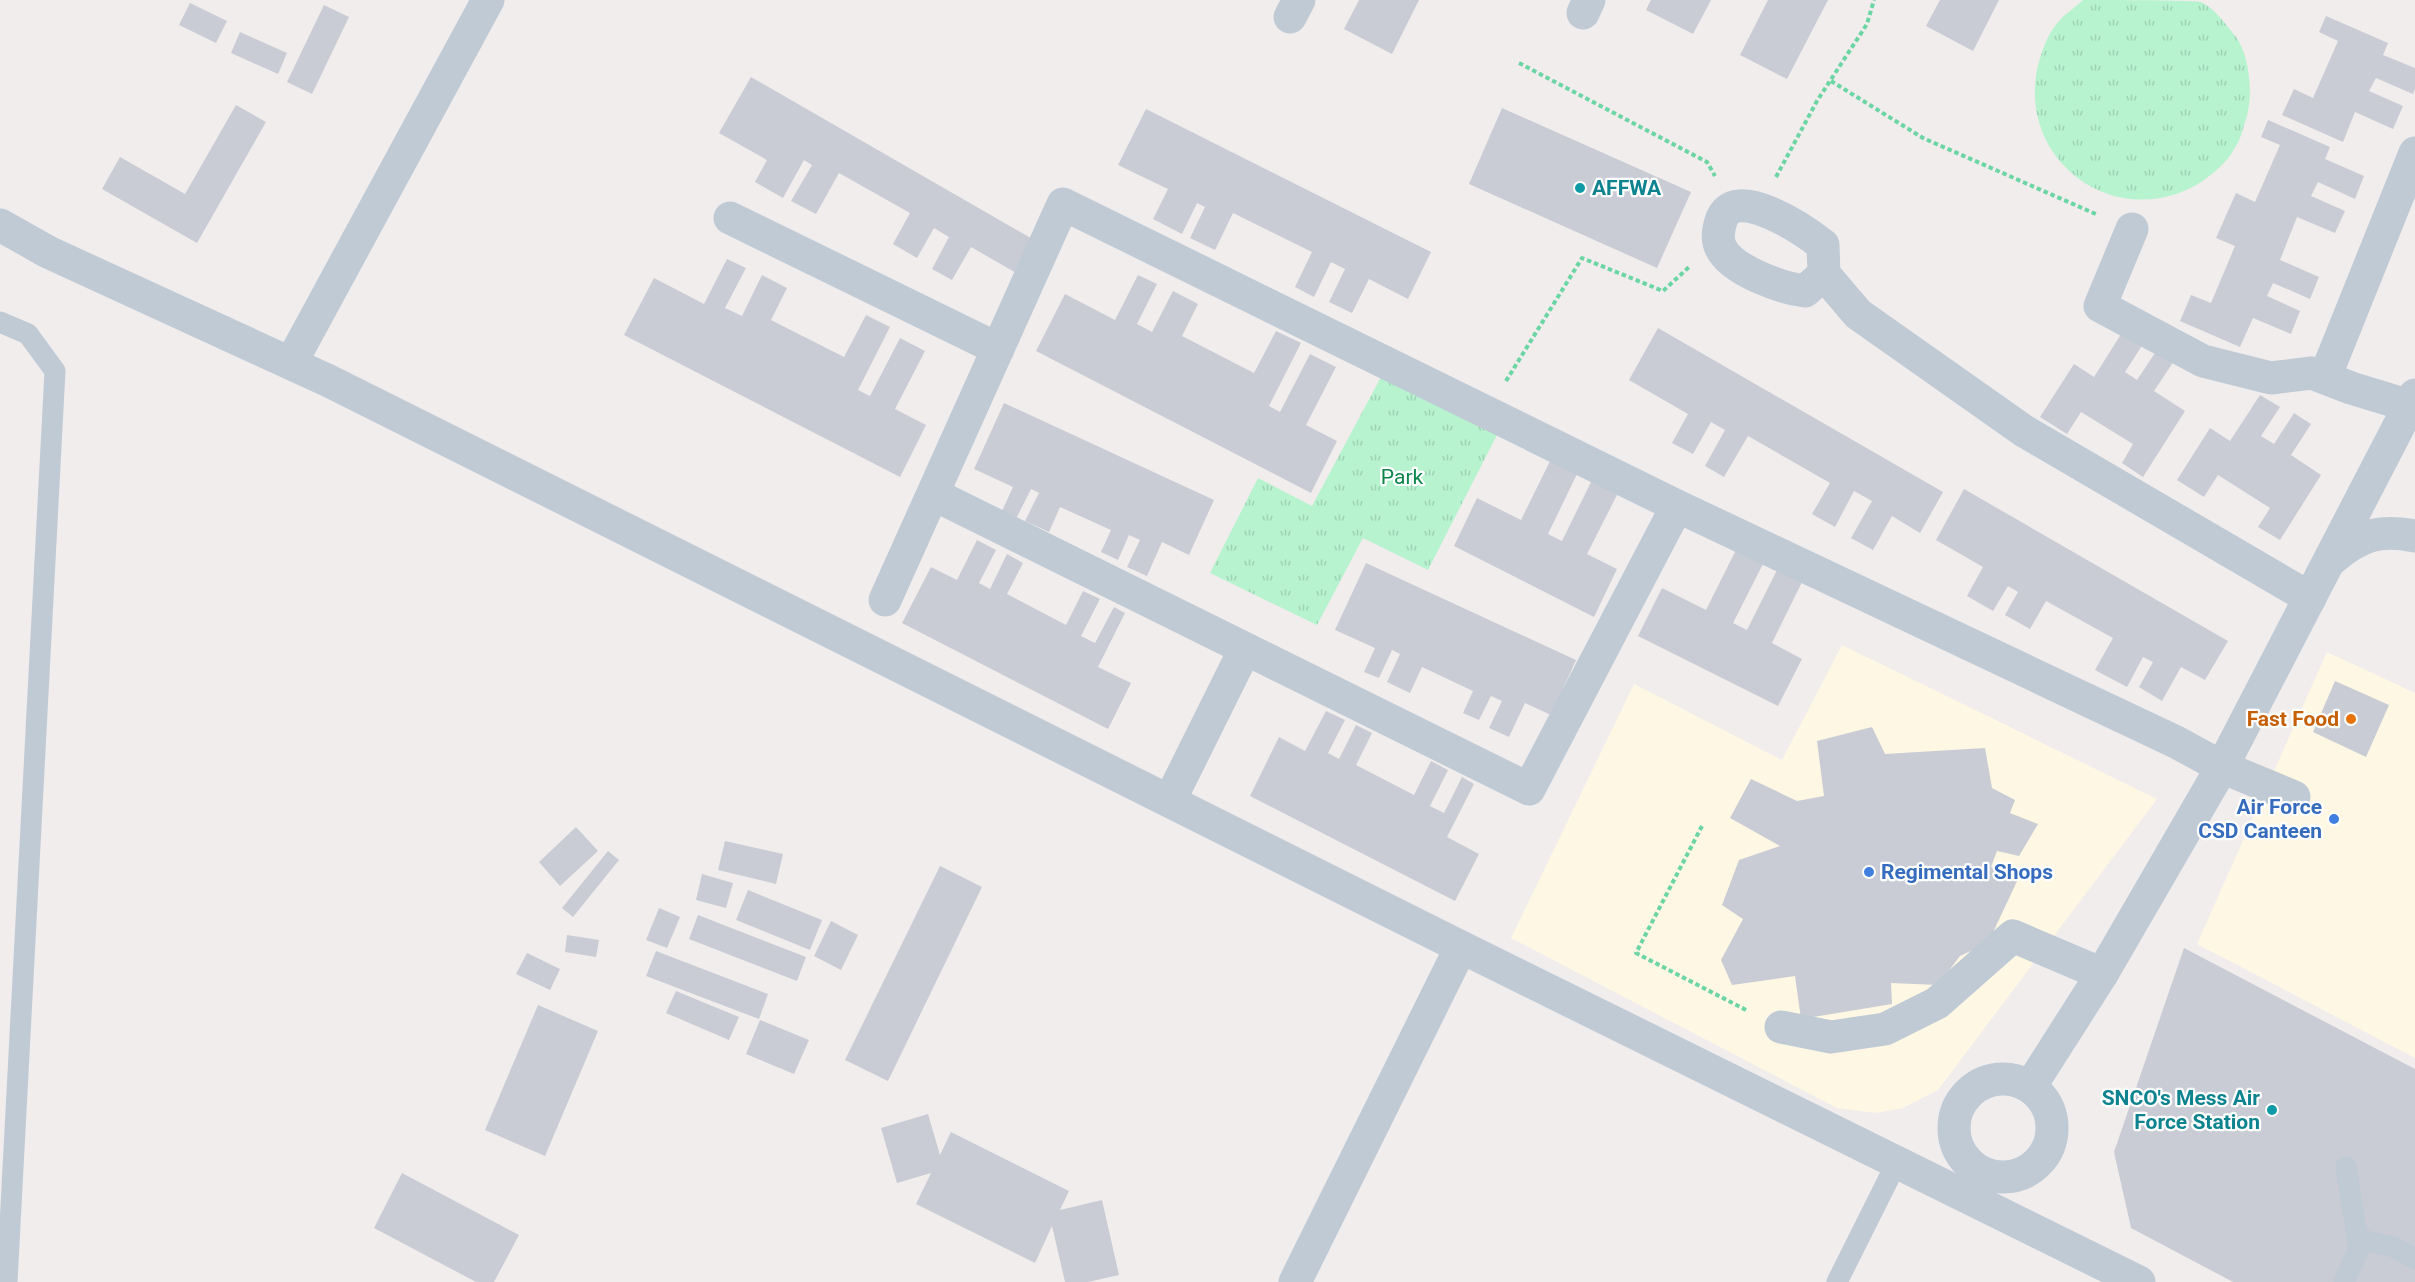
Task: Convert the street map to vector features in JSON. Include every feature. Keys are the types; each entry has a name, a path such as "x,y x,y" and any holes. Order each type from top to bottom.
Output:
{"street":[{"path":"291,363 488,0"},
{"path":"2325,377 2415,153"},
{"path":"885,600 1063,204 1677,506 2176,742 2222,767 2294,796"},
{"path":"1824,274 1805,291 1785,289 1754,275 1722,250 1719,238 1722,218 1728,210 1746,209 1774,214 1803,229 1823,245 1824,274 1858,314 2024,431 2310,598"},
{"path":"730,218 998,349"},
{"path":"0,225 48,252 291,363 1461,947 2139,1282"},
{"path":"2030,1087 2102,974 2222,767 2413,400 2312,373 2271,378 2203,362 2100,306 2132,229"},
{"path":"933,494 1528,789 1677,506"},
{"path":"2329,562 2346,547 2364,537 2382,533 2415,536"},
{"path":"1170,800 1245,649"},
{"path":"1781,1027 1832,1037 1886,1029 1937,1003 2013,936 2102,974"},
{"path":"1295,1282 1461,947"},
{"path":"1967,1162 1980,1172 1997,1177 2013,1176 2029,1171 2041,1160 2049,1145 2053,1129 2050,1112 2042,1097 2030,1087 2016,1080 1996,1080 1976,1087 1965,1096 1954,1123 1959,1150 1986,1191 2030,1227"},
{"path":"1889,1157 1934,1168 1949,1168 1967,1162"}],"lane":[{"path":"0,322 28,334 54,371 7,1282"},
{"path":"1837,1282 1889,1157"},
{"path":"2344,1282 2359,1248 2346,1167"},
{"path":"2357,1239 2394,1247 2415,1259"}],"path":[{"path":"1519,63 1707,162 1746,209 1867,24 1874,0"},
{"path":"1831,81 1923,138 2132,229"},
{"path":"1486,413 1582,258 1663,291 1719,238"},
{"path":"1702,826 1636,953 1781,1027"}],"shaded area":[{"path":"1842,645 2157,799 1938,1090 1903,1108 1876,1113 1837,1108 1511,938 1634,684 1782,760"},
{"name":"Air Force CSD Canteen","path":"2327,652 2415,693 2415,1058 2197,944"}],"green space":[{"path":"2083,0 2201,2 2216,13 2236,37 2248,68 2250,92 2247,115 2240,139 2233,152 2209,177 2167,197 2136,199 2106,193 2080,180 2058,159 2043,133 2035,103 2037,70 2051,32 2062,18"},
{"name":"Park","path":"1382,375 1498,433 1428,570 1363,538 1317,625 1210,573 1258,478 1312,506"}],"building":[{"path":"1359,0 1419,0 1392,54 1344,29"},
{"path":"1651,0 1711,0 1693,34 1646,10"},
{"path":"1768,0 1828,0 1787,79 1740,55"},
{"path":"1940,0 1999,0 1973,51 1926,26"},
{"path":"190,3 227,21 216,43 179,25"},
{"path":"324,5 349,17 312,94 287,82"},
{"path":"2326,16 2388,43 2383,55 2415,68 2413,94 2376,78 2369,91 2403,106 2393,129 2355,112 2343,142 2282,115 2294,89 2313,98 2338,41 2319,32"},
{"path":"240,32 287,53 278,74 231,53"},
{"path":"751,77 1036,241 1018,274 971,247 952,280 932,269 949,237 934,228 917,258 893,244 910,213 839,173 816,214 791,201 812,165 804,160 783,198 755,182 767,160 719,133"},
{"path":"236,105 266,122 197,243 102,189 120,157 185,194"},
{"name":"AFFWA","path":"1502,108 1691,192 1657,268 1469,184"},
{"path":"1146,109 1431,252 1408,299 1369,279 1352,313 1329,302 1345,269 1331,262 1314,297 1295,287 1312,252 1233,213 1215,250 1190,238 1205,207 1197,203 1182,234 1153,219 1168,189 1118,165"},
{"path":"2268,120 2330,147 2325,159 2364,176 2355,199 2318,182 2311,196 2345,211 2335,233 2297,217 2280,260 2319,277 2310,299 2273,283 2267,296 2300,311 2291,334 2253,318 2240,347 2180,321 2191,295 2211,303 2235,246 2216,238 2236,193 2255,202 2280,145 2261,137"},
{"path":"727,259 746,268 725,308 742,316 762,275 787,288 771,320 844,357 866,315 890,327 858,390 870,396 900,338 925,351 895,409 926,425 900,477 624,335 654,278 704,304"},
{"path":"1138,275 1157,284 1137,324 1152,332 1173,291 1198,304 1182,336 1254,373 1276,331 1301,343 1269,406 1280,412 1310,354 1336,367 1306,425 1337,441 1311,493 1036,351 1065,294 1115,320"},
{"path":"1658,328 1943,492 1920,533 1892,516 1873,550 1851,538 1872,501 1854,491 1835,527 1812,514 1830,483 1748,436 1724,477 1705,466 1725,430 1711,422 1693,454 1672,443 1688,414 1629,380"},
{"path":"2123,331 2143,344 2125,372 2137,380 2157,350 2174,361 2154,391 2185,411 2143,477 2122,463 2133,444 2081,412 2067,434 2040,417 2074,364 2094,377"},
{"path":"2260,395 2280,407 2261,436 2274,444 2294,413 2311,424 2291,455 2321,475 2280,540 2258,527 2270,508 2218,475 2204,497 2177,480 2210,428 2230,441"},
{"path":"1004,403 1214,500 1189,555 1162,542 1147,576 1127,567 1140,540 1129,535 1118,560 1101,552 1111,530 1060,507 1049,532 1025,521 1039,493 1031,489 1017,517 1002,511 1013,487 974,469"},
{"path":"1550,461 1577,474 1548,534 1562,541 1592,480 1618,493 1587,554 1617,569 1594,617 1454,546 1477,498 1521,520"},
{"path":"1964,489 2228,641 2205,680 2181,667 2162,701 2139,687 2153,662 2143,657 2127,687 2095,670 2113,638 2046,601 2030,629 2005,615 2018,592 2008,586 1993,611 1967,596 1983,567 1936,540"},
{"path":"977,540 996,550 979,583 990,589 1007,554 1023,563 1007,594 1066,625 1083,591 1100,599 1081,636 1095,643 1114,607 1125,613 1098,667 1131,683 1108,729 902,623 931,567 957,580"},
{"path":"1736,550 1763,564 1733,623 1747,630 1777,570 1802,582 1772,643 1802,659 1778,706 1638,636 1662,588 1706,610"},
{"path":"1366,563 1576,660 1551,715 1525,703 1509,737 1489,728 1502,701 1491,696 1479,720 1463,713 1473,691 1422,667 1410,693 1387,682 1400,654 1392,650 1379,678 1364,672 1375,648 1335,630"},
{"name":"Fast Food","path":"2335,681 2389,705 2366,757 2313,732"},
{"path":"1326,711 1345,720 1328,753 1339,759 1356,725 1372,733 1356,765 1414,795 1431,761 1448,770 1430,806 1444,813 1462,777 1474,784 1447,837 1479,854 1455,901 1250,796 1279,737 1305,751"},
{"name":"Regimental Shops","path":"1872,727 1885,754 1985,748 1992,788 2015,800 2010,813 2038,824 2019,856 1997,851 1991,867 2019,877 1988,943 1960,956 1938,985 1891,983 1892,1004 1801,1019 1795,976 1732,985 1721,960 1743,919 1722,905 1739,860 1780,846 1730,818 1751,779 1797,801 1824,796 1817,741"},
{"path":"576,827 598,851 560,886 539,862"},
{"path":"725,841 783,854 776,884 718,870"},
{"path":"608,851 619,860 573,917 562,908"},
{"path":"940,866 982,887 888,1081 845,1060"},
{"path":"702,874 733,883 726,908 696,900"},
{"path":"748,890 822,920 810,950 736,920"},
{"path":"659,908 680,917 667,948 646,940"},
{"path":"698,915 806,957 797,981 689,939"},
{"path":"831,921 858,935 841,970 814,956"},
{"path":"567,935 599,940 596,957 565,952"},
{"name":"SNCO's Mess Air Force Station","path":"2184,948 2415,1069 2415,1282 2233,1282 2131,1228 2114,1152"},
{"path":"656,951 768,994 759,1019 646,976"},
{"path":"527,953 560,969 550,990 516,974"},
{"path":"676,991 739,1017 729,1040 666,1013"},
{"path":"538,1005 598,1031 545,1156 485,1130"},
{"path":"760,1020 809,1040 794,1074 746,1054"},
{"path":"928,1114 940,1155 951,1132 1069,1191 1060,1210 1102,1200 1119,1275 1088,1282 1065,1282 1052,1226 1035,1263 916,1204 931,1173 897,1183 881,1128"},
{"path":"402,1173 519,1235 494,1282 476,1282 374,1228"}],"place":[{"name":"AFFWA","path":"1580,188"},
{"name":"Fast Food","path":"2351,719"},
{"name":"Air Force CSD Canteen","path":"2334,819"},
{"name":"Regimental Shops","path":"1869,872"},
{"name":"SNCO's Mess Air Force Station","path":"2272,1110"}]}
